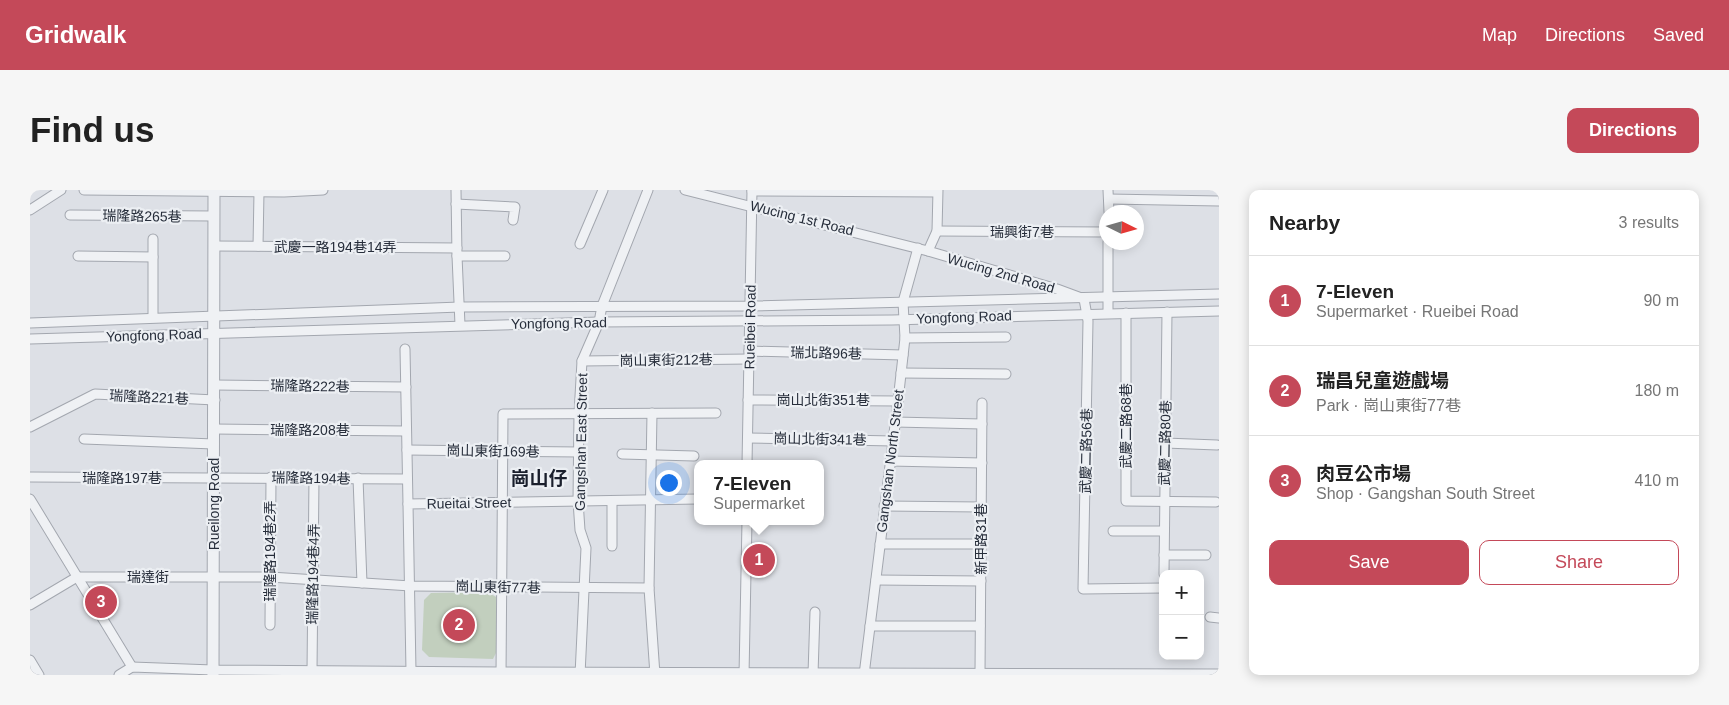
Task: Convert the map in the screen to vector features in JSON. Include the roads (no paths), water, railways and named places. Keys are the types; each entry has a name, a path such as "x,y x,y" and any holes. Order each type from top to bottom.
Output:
{"street":[{"path":"30,210 61,190"},
{"path":"84,190 318,191"},
{"path":"456,190 460,325"},
{"path":"580,244 603,190"},
{"name":"Gangshan East Street","path":"580,673 586,548 580,530 578,501 582,361 599,322 602,306 648,190"},
{"name":"Wucing 1st Road","path":"685,190 752,205 918,248"},
{"path":"752,190 937,191 936,231 928,251"},
{"name":"Rueibei Road","path":"747,460 752,190"},
{"path":"214,191 215,315"},
{"path":"258,246 259,192"},
{"path":"1109,194 1219,201"},
{"path":"456,204 515,207 513,220"},
{"name":"瑞隆路265巷","path":"70,215 214,216"},
{"name":"瑞興街7巷","path":"936,231 1099,232"},
{"path":"153,240 153,317"},
{"name":"武慶一路194巷14弄","path":"214,246 457,252 505,256"},
{"name":"Wucing 2nd Road","path":"918,248 1057,289 1084,299 1219,294"},
{"name":"Gangshan North Street","path":"864,675 903,354 903,302 918,248"},
{"path":"1108,250 1108,313"},
{"path":"78,256 153,257"},
{"path":"1084,299 1087,313 1219,310"},
{"name":"Yongfong Road","path":"30,323 460,307 750,306 1084,299"},
{"name":"武慶二路80巷","path":"1164,570 1167,312"},
{"name":"Yongfong Road","path":"30,339 460,325 599,322 750,322 1087,313"},
{"name":"武慶二路56巷","path":"1087,313 1083,589 1159,588"},
{"name":"武慶二路68巷","path":"1126,313 1126,501 1165,502"},
{"name":"Rueilong Road","path":"213,672 215,315"},
{"path":"904,338 1006,337"},
{"path":"405,349 408,504"},
{"name":"瑞北路96巷","path":"749,355 903,354"},
{"name":"崗山東街212巷","path":"582,361 749,355"},
{"path":"901,373 1006,374"},
{"name":"瑞隆路222巷","path":"215,385 406,387"},
{"name":"瑞隆路221巷","path":"30,427 95,394 215,400"},
{"name":"崗山北街351巷","path":"748,400 898,401"},
{"name":"新甲路31巷","path":"980,674 982,403"},
{"path":"652,413 649,588 655,674"},
{"path":"501,674 503,414 716,413"},
{"path":"895,422 982,424"},
{"name":"瑞隆路208巷","path":"214,429 406,431"},
{"name":"崗山北街341巷","path":"748,438 893,441"},
{"path":"84,439 214,444"},
{"path":"1165,443 1217,445"},
{"name":"崗山東街169巷","path":"407,450 579,452"},
{"path":"622,454 694,456"},
{"path":"890,461 982,463"},
{"name":"瑞隆路197巷","path":"30,477 214,478"},
{"name":"瑞隆路194巷2弄","path":"270,477 270,625"},
{"name":"瑞隆路194巷","path":"214,478 407,479"},
{"name":"瑞隆路194巷4弄","path":"312,671 314,478"},
{"path":"358,478 362,583"},
{"path":"30,499 132,667"},
{"name":"Rueitai Street","path":"411,671 408,504 694,499"},
{"path":"612,501 612,546"},
{"path":"1165,502 1216,502"},
{"path":"884,506 981,507"},
{"path":"744,674 746,525"},
{"path":"1113,531 1164,530"},
{"path":"880,544 981,544"},
{"path":"1164,555 1206,555"},
{"path":"30,605 78,577"},
{"name":"瑞達街","path":"78,577 270,577 314,580"},
{"name":"崗山東街77巷","path":"314,580 410,586 649,588"},
{"path":"876,580 980,581"},
{"path":"813,674 815,612"},
{"path":"870,626 980,626"},
{"path":"30,660 39,675"},
{"path":"120,675 132,667 213,672 411,671 501,674 1219,674"}],"place":[{"name":"7-Eleven","path":"759,560"},
{"name":"肉豆公市場","path":"101,602"},
{"name":"瑞昌兒童遊戲場","path":"459,625"}],"district":[{"name":"崗山仔","path":"539,478"}]}
